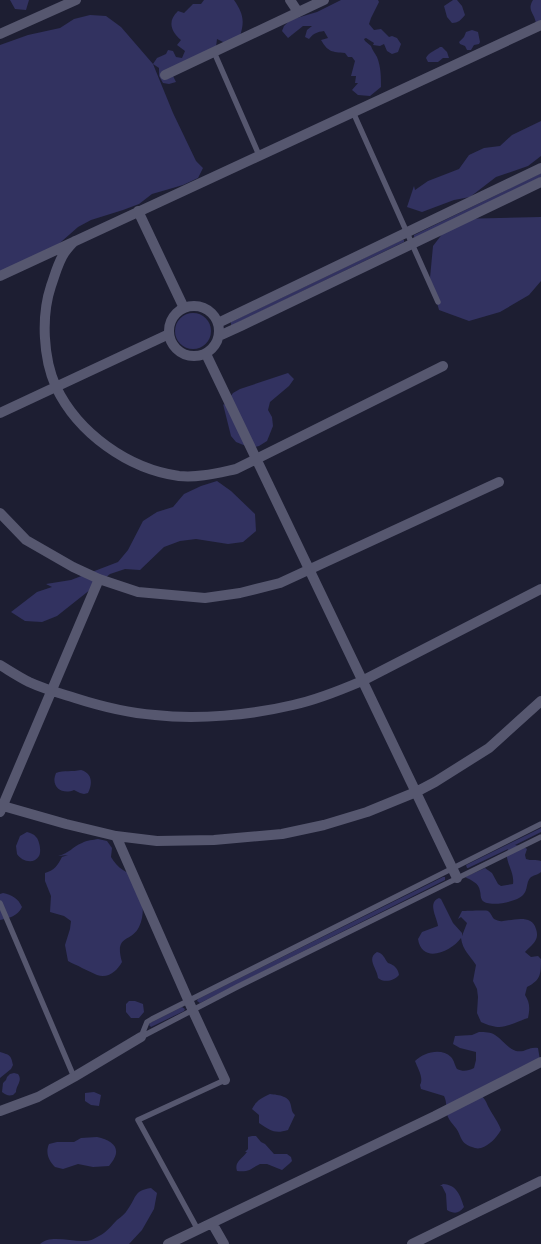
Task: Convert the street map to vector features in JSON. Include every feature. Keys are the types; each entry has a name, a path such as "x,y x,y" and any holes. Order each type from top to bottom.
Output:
{"street":[{"path":"0,34 76,0"},
{"path":"290,0 298,12"},
{"path":"164,75 324,0"},
{"path":"0,276 541,25"},
{"path":"218,323 541,168"},
{"path":"219,336 541,182"},
{"path":"138,211 184,308"},
{"path":"75,241 64,253 55,273 45,309 45,331 52,376 63,399 82,424 116,453 137,464 179,476 214,474 236,469 443,366"},
{"path":"192,306 208,310 218,323 219,336 212,349 206,354 190,356 182,353 171,342 169,326 172,318 177,312 184,308 192,306"},
{"path":"0,413 169,334"},
{"path":"206,354 457,878"},
{"path":"0,513 26,540 73,567 99,579 138,592 205,598 240,593 280,584 499,482"},
{"path":"99,579 1,809 116,836 157,841 214,840 282,834 324,825 367,812 416,792 435,782 488,748 541,701"},
{"path":"0,665 29,682 91,703 155,716 224,715 294,705 343,689 362,681 541,589"},
{"path":"116,836 188,1001 225,1080"},
{"path":"0,1111 38,1096 74,1077 141,1037"},
{"path":"168,1244 435,1116 541,1062"},
{"path":"412,1244 541,1181"},
{"path":"212,1224 224,1244"}],"lane":[{"path":"214,52 259,155"},
{"path":"353,112 438,302"},
{"path":"141,1037 147,1022 541,824"},
{"path":"141,1037 237,987 541,837"},
{"path":"0,903 74,1077"},
{"path":"198,1230 138,1120 225,1080"}],"shaded area":[{"path":"10,0 29,0 26,10 15,9"},
{"path":"204,0 234,0 241,13 243,21 240,36 225,43 217,39 216,47 172,74 176,82 169,84 163,83 159,76 159,68 153,64 157,58 166,54 168,50 173,51 176,57 182,58 185,51 177,45 181,40 175,34 171,22 178,11 184,13 193,4 201,4"},
{"path":"341,0 378,0 379,2 369,24 374,30 381,29 389,37 392,36 397,38 401,44 398,52 392,54 387,51 384,44 380,46 373,45 374,43 366,38 364,39 371,46 377,57 380,72 381,87 370,96 358,95 352,90 358,83 355,83 356,76 351,76 355,61 352,57 348,57 345,53 334,52 328,49 321,40 328,38 324,31 312,35 309,39 305,37 307,30 312,26 303,26 288,38 282,31 284,26 290,20 317,12"},
{"path":"453,0 457,0 462,6 465,15 459,21 452,23 447,17 444,6"},
{"path":"533,0 541,0 541,25 536,25 535,18 531,10"},
{"path":"90,15 106,16 121,27 153,64 173,113 196,161 203,168 198,178 183,185 152,194 139,204 91,220 78,227 53,249 0,277 0,45 28,35 60,28 74,19"},
{"path":"472,30 478,32 480,42 479,44 474,45 471,50 467,50 465,46 459,42 464,37 466,32"},
{"path":"440,47 447,52 449,58 443,58 438,62 428,62 426,58 427,56"},
{"path":"541,121 541,156 528,166 496,177 470,197 454,200 422,212 407,207 414,186 415,190 428,181 459,169 469,155 484,148 500,146 512,135"},
{"path":"541,173 541,177 456,219 541,217 541,281 529,295 500,312 469,321 439,310 430,278 433,246 453,220 416,237 414,237 414,235"},
{"path":"404,240 404,242 231,325 231,322"},
{"path":"197,313 206,318 210,324 210,338 206,344 197,349 189,349 180,344 176,338 175,327 180,318 186,314"},
{"path":"288,373 294,379 289,386 270,402 268,410 272,417 273,426 267,441 259,446 251,448 236,442 231,436 223,404 224,405 233,393 240,389"},
{"path":"217,481 231,491 255,514 256,531 243,542 228,544 196,539 180,541 164,547 140,570 125,569 110,574 57,616 42,622 25,621 11,612 37,592 52,587 46,584 71,580 118,562 128,550 143,521 157,512 173,507 184,494 201,486"},
{"path":"81,770 87,773 91,782 88,793 84,794 74,790 61,791 58,789 55,782 56,773"},
{"path":"541,828 541,832 515,845 527,849 525,855 526,859 541,861 541,872 530,878 526,891 523,895 520,898 509,902 496,904 490,904 482,900 478,886 465,877 485,868 492,873 498,884 501,886 513,884 507,857 508,849 468,868 466,865"},
{"path":"27,832 33,834 37,838 40,847 39,856 37,859 31,861 21,859 17,854 16,846 20,836"},
{"path":"98,839 107,841 112,848 111,857 115,863 121,869 137,879 141,887 143,904 141,923 139,927 136,932 124,940 120,947 122,962 115,971 105,976 97,975 68,961 65,945 71,921 64,916 50,912 51,896 45,881 45,873 55,867 62,857 68,855 58,856 84,842"},
{"path":"445,877 445,880 200,1003 197,1001 198,999"},
{"path":"3,893 14,897 19,901 22,907 16,915 0,920 0,894"},
{"path":"439,898 441,899 453,923 462,933 462,936 467,923 461,917 458,919 462,911 488,911 494,919 498,921 522,919 531,921 534,924 537,936 533,945 525,952 531,957 538,956 541,959 541,969 538,979 527,987 525,995 529,1006 528,1018 500,1027 495,1027 481,1022 477,1013 477,989 473,981 476,965 465,949 461,938 451,947 438,953 431,954 425,952 421,947 418,939 422,932 438,926 433,907 435,900"},
{"path":"377,952 383,955 388,963 397,969 399,975 397,977 386,981 378,978 372,961 372,958"},
{"path":"129,1001 135,1001 143,1004 144,1012 139,1018 131,1018 126,1012 126,1004"},
{"path":"182,1007 185,1009 184,1011 151,1027 149,1025 150,1023"},
{"path":"479,1032 488,1032 493,1034 516,1051 538,1048 540,1060 480,1094 486,1101 501,1130 490,1143 481,1148 475,1148 463,1141 450,1121 444,1096 421,1089 421,1076 415,1061 418,1058 432,1052 442,1052 451,1057 457,1069 463,1071 472,1069 474,1068 476,1060 476,1052 460,1048 453,1044 455,1036 472,1035"},
{"path":"0,1052 10,1056 13,1065 11,1069 0,1078"},
{"path":"10,1074 18,1074 20,1081 16,1092 13,1095 7,1095 2,1092 3,1083"},
{"path":"94,1092 101,1095 99,1106 91,1105 85,1101 85,1093"},
{"path":"270,1094 284,1097 289,1100 292,1111 295,1115 288,1130 276,1132 267,1128 259,1123 259,1115 252,1109 259,1100"},
{"path":"256,1136 274,1154 287,1154 291,1157 292,1161 282,1170 267,1164 260,1164 247,1171 237,1171 236,1168 238,1163 248,1149 248,1137"},
{"path":"97,1137 108,1141 115,1147 116,1155 109,1166 93,1167 78,1164 63,1169 55,1167 49,1159 47,1151 49,1144 57,1142 74,1142 81,1138"},
{"path":"443,1184 452,1186 457,1191 464,1207 460,1211 454,1213 447,1210 446,1194 442,1186 440,1186"},
{"path":"151,1188 157,1193 154,1209 142,1230 129,1244 40,1244 49,1239 85,1241 95,1238 107,1231 124,1214 138,1193 145,1189"}]}
